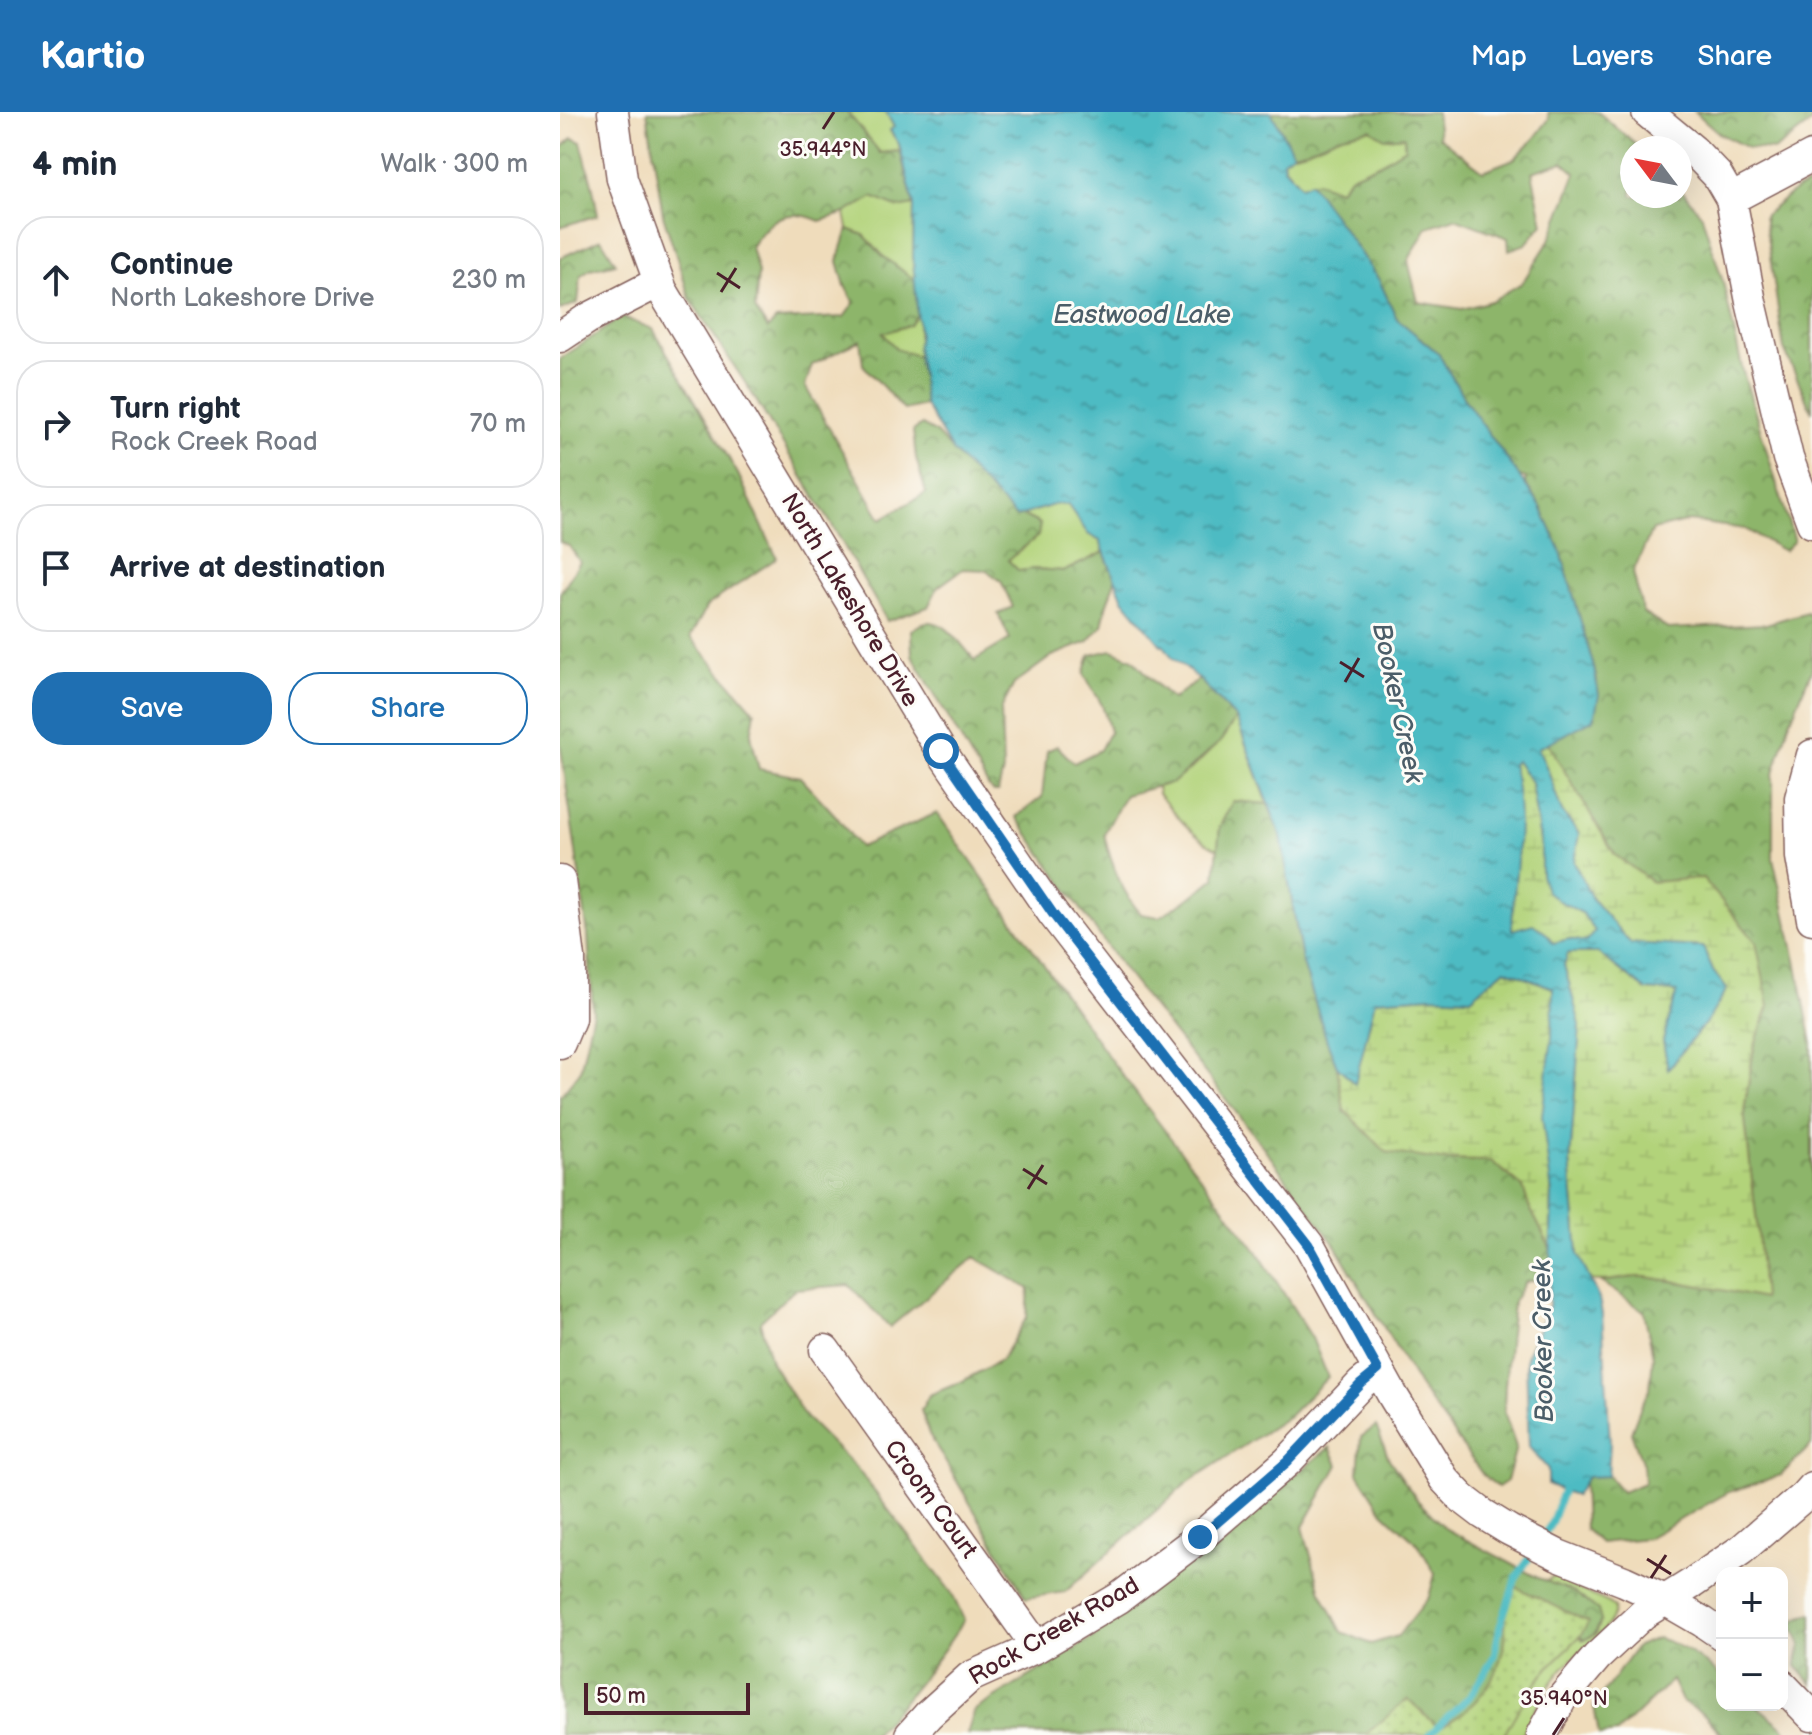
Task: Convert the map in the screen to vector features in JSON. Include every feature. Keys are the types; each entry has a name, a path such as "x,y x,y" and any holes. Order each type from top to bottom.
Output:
{"street":[{"name":"North Lakeshore Drive","path":"613,112 622,179 662,290 941,751 1053,914 1309,1245 1378,1370 1444,1479 1462,1498 1509,1530 1558,1555 1665,1600 1716,1631"},
{"path":"1647,112 1717,175 1731,199 1751,302 1788,458 1812,523"},
{"path":"1731,199 1812,156"},
{"path":"560,337 587,319 659,282"},
{"path":"1812,755 1800,798 1801,857 1812,919"},
{"path":"560,881 570,958 570,1019 560,1043"},
{"name":"Croom Court","path":"825,1350 1037,1647"},
{"name":"Rock Creek Road","path":"910,1735 970,1677 1037,1647 1119,1598 1200,1537 1287,1462 1378,1370"},
{"path":"1542,1735 1562,1698 1597,1657 1643,1614 1741,1550 1812,1487"},
{"path":"1788,1691 1812,1716"}],"green space":[{"path":"647,112 847,112 880,153 900,151 914,205 898,208 873,197 845,213 820,221 788,215 772,222 751,247 758,273 755,309 768,329 776,320 844,317 854,303 838,261 848,229 864,235 884,257 915,280 918,314 910,325 883,333 896,349 920,357 925,405 904,410 863,365 860,340 812,365 805,386 881,519 926,493 916,458 913,431 922,425 935,432 1016,517 1022,515 1040,524 1038,536 1008,560 1019,571 1065,571 1104,552 1115,580 1102,626 1088,642 1052,656 1014,684 1001,709 1003,771 998,792 993,792 988,786 912,655 911,630 923,623 939,624 975,660 1010,639 998,614 1013,607 1001,581 986,570 963,569 938,587 928,607 887,621 748,387 690,299 663,215"},
{"path":"847,112 886,112 894,127 890,131 900,151 880,153"},
{"path":"1271,112 1436,112 1439,137 1483,171 1514,159 1549,119 1548,112 1598,112 1626,136 1620,136 1620,208 1692,208 1692,203 1702,216 1723,282 1743,372 1794,541 1784,551 1745,529 1689,521 1652,530 1633,572 1643,613 1668,629 1766,624 1807,612 1812,619 1812,669 1789,724 1773,776 1773,858 1812,1044 1812,1444 1781,1475 1729,1492 1647,1538 1600,1543 1585,1529 1583,1483 1587,1477 1608,1476 1622,1492 1644,1483 1643,1465 1631,1432 1650,1389 1653,1356 1644,1311 1601,1282 1641,1276 1762,1298 1744,1111 1754,1047 1769,1006 1703,878 1652,882 1615,855 1547,742 1586,723 1597,681 1561,552 1541,507 1525,483 1526,478 1519,476 1465,400 1438,353 1397,319 1379,280 1310,182 1339,190 1351,176 1405,148 1404,136 1385,138 1370,129 1342,135 1293,153","holes":["1563,162 1576,173 1550,240 1522,283 1491,301 1462,309 1418,302 1408,261 1427,227 1455,218 1508,238 1509,250 1526,244 1543,224 1532,172"]},
{"path":"1695,112 1812,112 1812,122 1775,150 1748,148 1720,134"},
{"path":"1370,129 1385,138 1404,136 1405,148 1351,176 1339,190 1315,183 1301,186 1284,166 1283,160 1293,153 1342,134"},
{"path":"572,138 581,142 598,215 560,227 560,150"},
{"path":"1812,184 1812,412 1784,349 1764,216 1797,189"},
{"path":"873,197 898,207 914,205 915,280 884,257 864,235 848,229 845,213"},
{"path":"601,239 616,263 590,269 581,275 578,303 560,310 560,258"},
{"path":"918,314 920,357 896,349 882,333 910,325"},
{"path":"622,317 653,329 738,474 777,558 708,605 690,637 755,712 751,735 759,769 800,777 860,847 937,813 1110,1059 1257,1251 1312,1338 1328,1377 1289,1416 1187,1483 1065,1592 1026,1598 929,1434 921,1410 929,1395 1001,1360 1027,1317 1029,1289 975,1257 890,1327 849,1285 795,1289 760,1322 771,1362 805,1417 858,1470 951,1592 964,1620 921,1680 873,1735 560,1735 560,1096 580,1071 593,1012 588,935 560,742 560,593 580,562 569,546 560,542 560,359"},
{"path":"1056,504 1068,505 1088,534 1100,541 1104,552 1065,571 1019,571 1007,560 1024,548 1040,524 1022,515"},
{"path":"1112,650 1133,659 1173,699 1199,679 1236,718 1220,742 1174,782 1125,795 1104,834 1118,877 1134,905 1141,914 1159,917 1190,898 1215,878 1220,826 1233,801 1268,804 1281,836 1302,960 1337,1066 1345,1110 1440,1160 1491,1161 1523,1187 1551,1249 1550,1277 1525,1282 1513,1302 1504,1411 1516,1447 1507,1481 1498,1487 1483,1475 1419,1386 1335,1245 1261,1144 1124,970 1016,817 1042,797 1047,751 1057,746 1074,763 1100,750 1110,731 1102,705 1084,674 1090,655"},
{"path":"1236,718 1268,804 1233,801 1220,826 1218,849 1200,839 1185,825 1158,794 1157,787 1169,783 1202,759"},
{"path":"1547,742 1615,855 1652,882 1703,878 1756,942 1769,1006 1754,1047 1744,1111 1763,1299 1646,1277 1590,1280 1578,1254 1570,1161 1580,1025 1564,965 1568,952 1598,953 1646,990 1678,992 1663,1041 1668,1068 1708,1020 1727,989 1713,971 1703,947 1631,944 1592,899 1573,861 1579,833 1562,812 1538,748"},
{"path":"1516,761 1531,782 1541,847 1541,875 1559,901 1582,913 1596,932 1586,942 1569,939 1553,944 1547,934 1512,931 1512,763"},
{"path":"1505,969 1553,988 1551,1249 1523,1187 1491,1161 1440,1160 1386,1152 1344,1110 1337,1066 1355,1083 1375,1000 1431,996 1471,998"},
{"path":"1376,1426 1389,1459 1418,1501 1446,1529 1538,1578 1574,1592 1598,1610 1601,1621 1595,1634 1584,1640 1566,1625 1474,1735 967,1734 975,1710 1095,1636 1330,1447 1338,1465 1303,1527 1320,1589 1342,1632 1371,1644 1398,1636 1429,1597 1435,1574 1419,1545 1383,1512 1358,1473 1361,1437"},
{"path":"1554,1575 1615,1608 1609,1624 1559,1673 1522,1735 1474,1735 1566,1625 1583,1640 1596,1634 1601,1621 1574,1592 1546,1582"},
{"path":"1516,1587 1588,1622 1576,1640 1537,1682 1504,1735 1365,1735 1408,1699 1439,1728 1473,1703 1490,1682 1502,1656 1506,1617"},
{"path":"1811,1613 1812,1684 1796,1666 1801,1645 1793,1626 1797,1619"},
{"path":"1657,1638 1692,1654 1716,1672 1716,1711 1763,1711 1789,1735 1722,1735 1706,1716 1682,1701 1672,1680 1617,1733 1599,1735 1594,1706 1637,1646"}],"water":[{"name":"Eastwood Lake","path":"886,112 1271,112 1293,153 1283,160 1284,167 1301,186 1310,182 1379,280 1397,319 1438,353 1465,400 1541,507 1561,552 1599,695 1594,719 1538,748 1562,812 1579,834 1574,862 1592,899 1630,943 1703,947 1713,971 1727,989 1708,1020 1668,1069 1663,1041 1677,992 1646,990 1598,953 1568,953 1564,965 1580,1025 1570,1161 1578,1254 1599,1299 1602,1314 1610,1442 1608,1476 1587,1477 1575,1496 1548,1484 1548,1469 1529,1447 1526,1357 1549,1307 1552,1194 1542,1116 1552,1037 1553,988 1505,969 1471,998 1431,996 1375,1000 1355,1084 1337,1066 1302,960 1281,836 1236,718 1199,679 1172,657 1123,599 1100,541 1088,534 1068,505 1056,504 1016,517 953,452 925,405 917,347 914,205 899,144 890,130 894,127","holes":["1516,761 1531,782 1541,847 1541,875 1546,891 1582,913 1595,931 1586,942 1569,939 1553,943 1533,924 1512,930 1519,826 1512,764"]}],"waterway":[{"name":"Booker Creek","path":"1541,1539 1551,1524 1565,1484"},
{"name":"Booker Creek","path":"1429,1735 1470,1696 1484,1674 1494,1656 1516,1578 1535,1549"}],"route":[{"path":"941,751 1053,914 1309,1245 1378,1370 1287,1462 1200,1537"}]}
